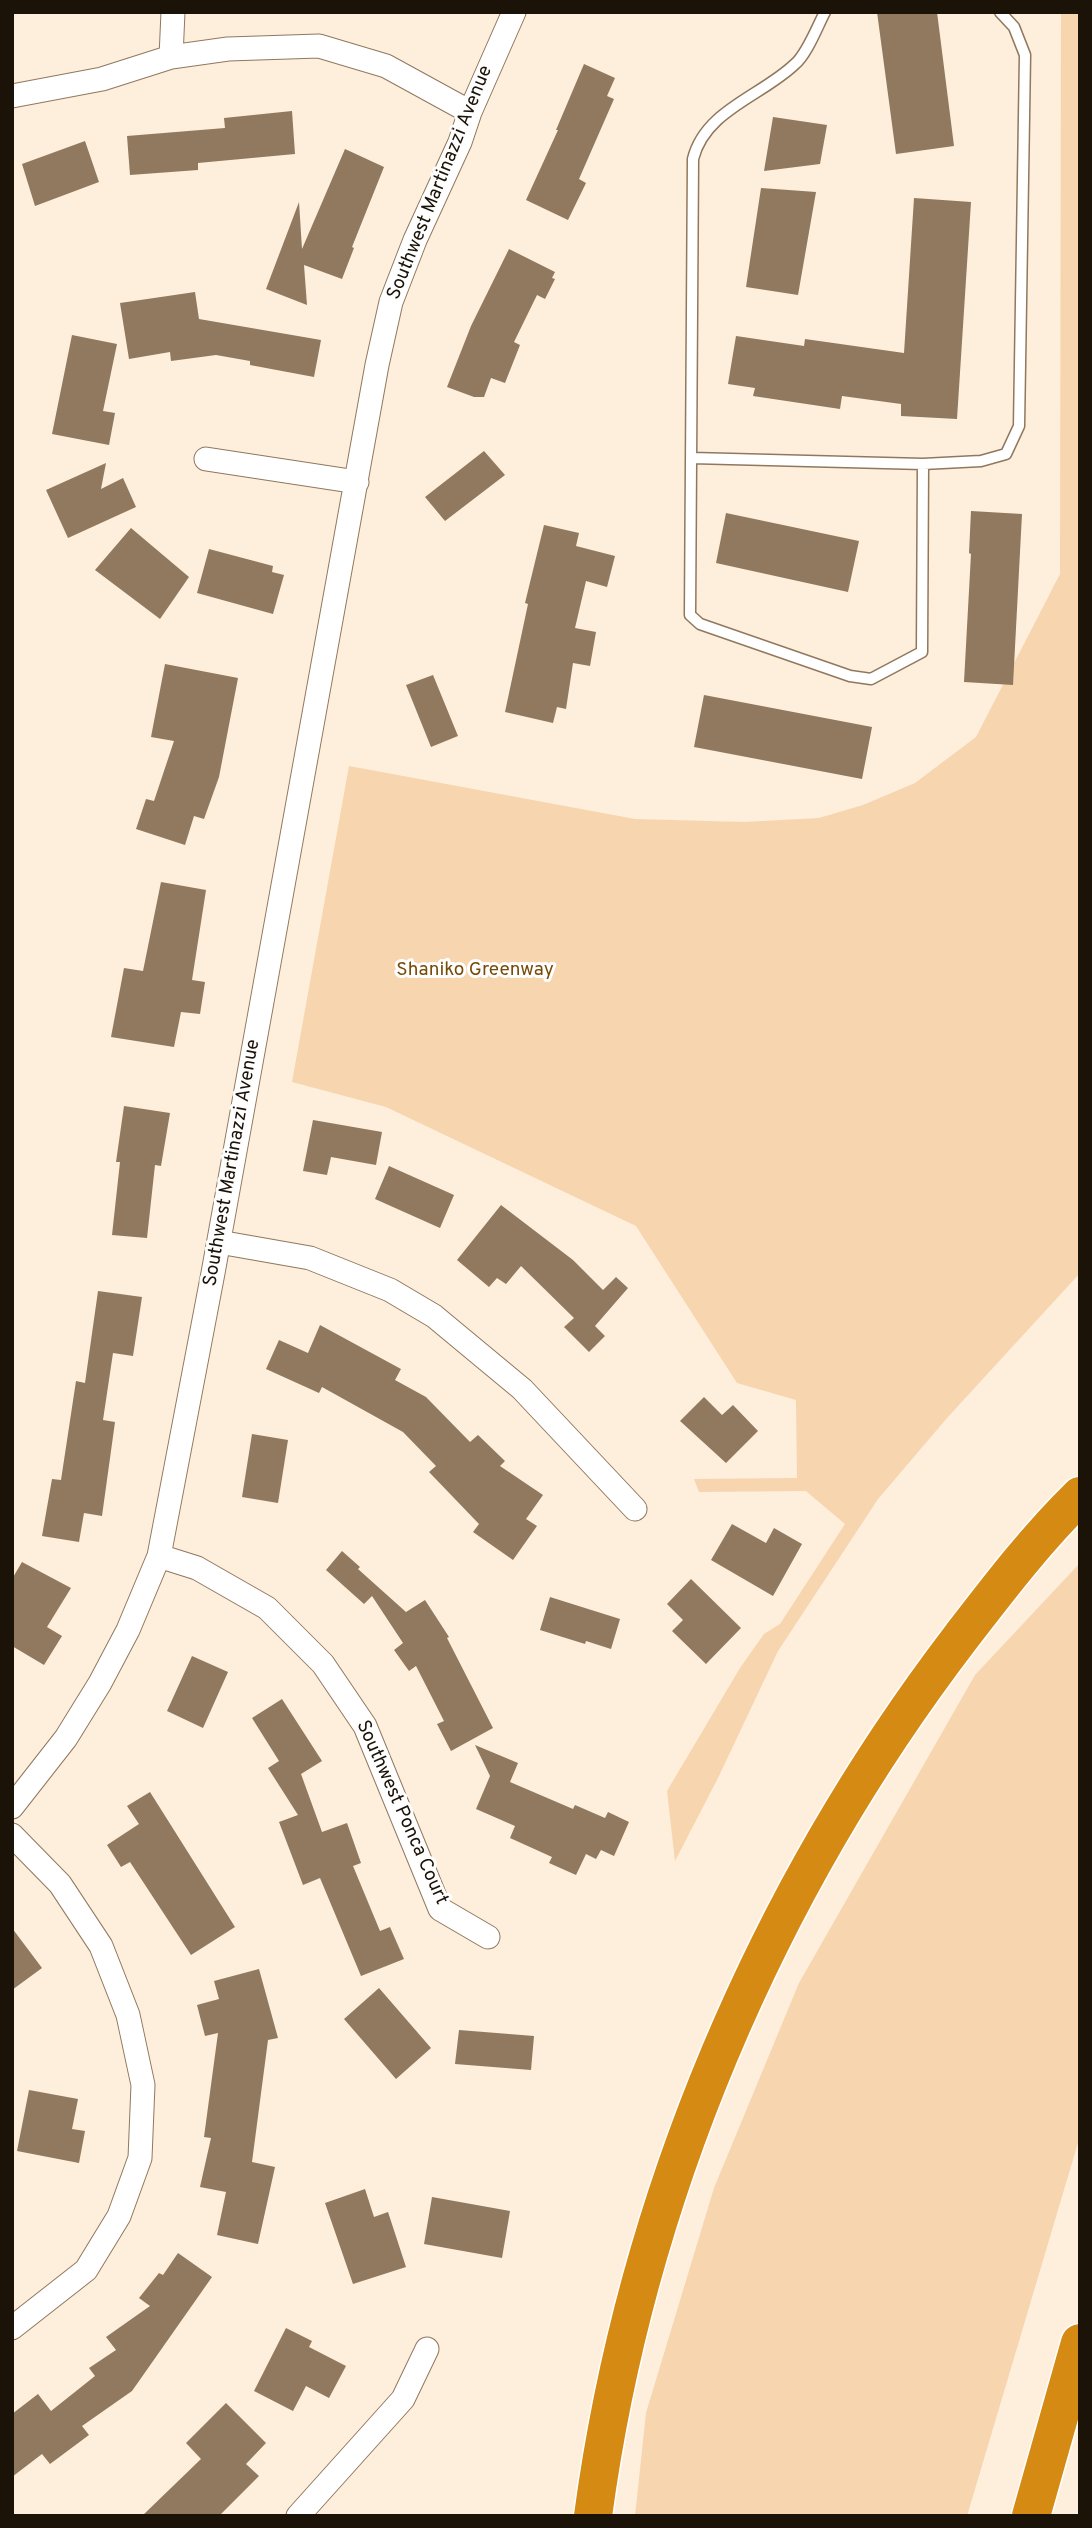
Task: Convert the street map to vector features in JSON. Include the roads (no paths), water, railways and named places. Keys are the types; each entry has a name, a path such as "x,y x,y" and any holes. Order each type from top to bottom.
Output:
{"highway":[{"path":"593,2516 615,2391 634,2306 671,2185 711,2074 755,1975 804,1879 854,1792 929,1680 1000,1587 1080,1496"},
{"path":"1031,2516 1080,2343"}],"street":[{"path":"171,57 173,12"},
{"name":"Southwest Martinazzi Avenue","path":"12,1807 66,1738 100,1683 128,1630 159,1556 219,1242 310,725 391,302 415,240 460,142 470,112 514,12"},
{"path":"12,96 102,79 171,57 228,49 319,46 386,66 470,112"},
{"path":"206,459 357,482"},
{"path":"219,1242 310,1258 390,1290 434,1316 522,1389 635,1509"},
{"name":"Southwest Ponca Court","path":"159,1556 197,1569 267,1608 323,1664 365,1726 440,1909 488,1937"},
{"path":"12,1835 60,1884 101,1946 128,2015 143,2085 139,2158 119,2216 86,2270 12,2328"},
{"path":"298,2516 403,2399 428,2349"}],"lane":[{"path":"825,12 797,63 733,108 708,129 696,146 690,615 699,624 850,676 871,680 922,652 923,464"},
{"path":"692,458 923,464 981,461 1006,454 1019,426 1025,55 1014,27 1000,12"}],"park label":[{"name":"Shaniko Greenway","path":"475,971"}]}
